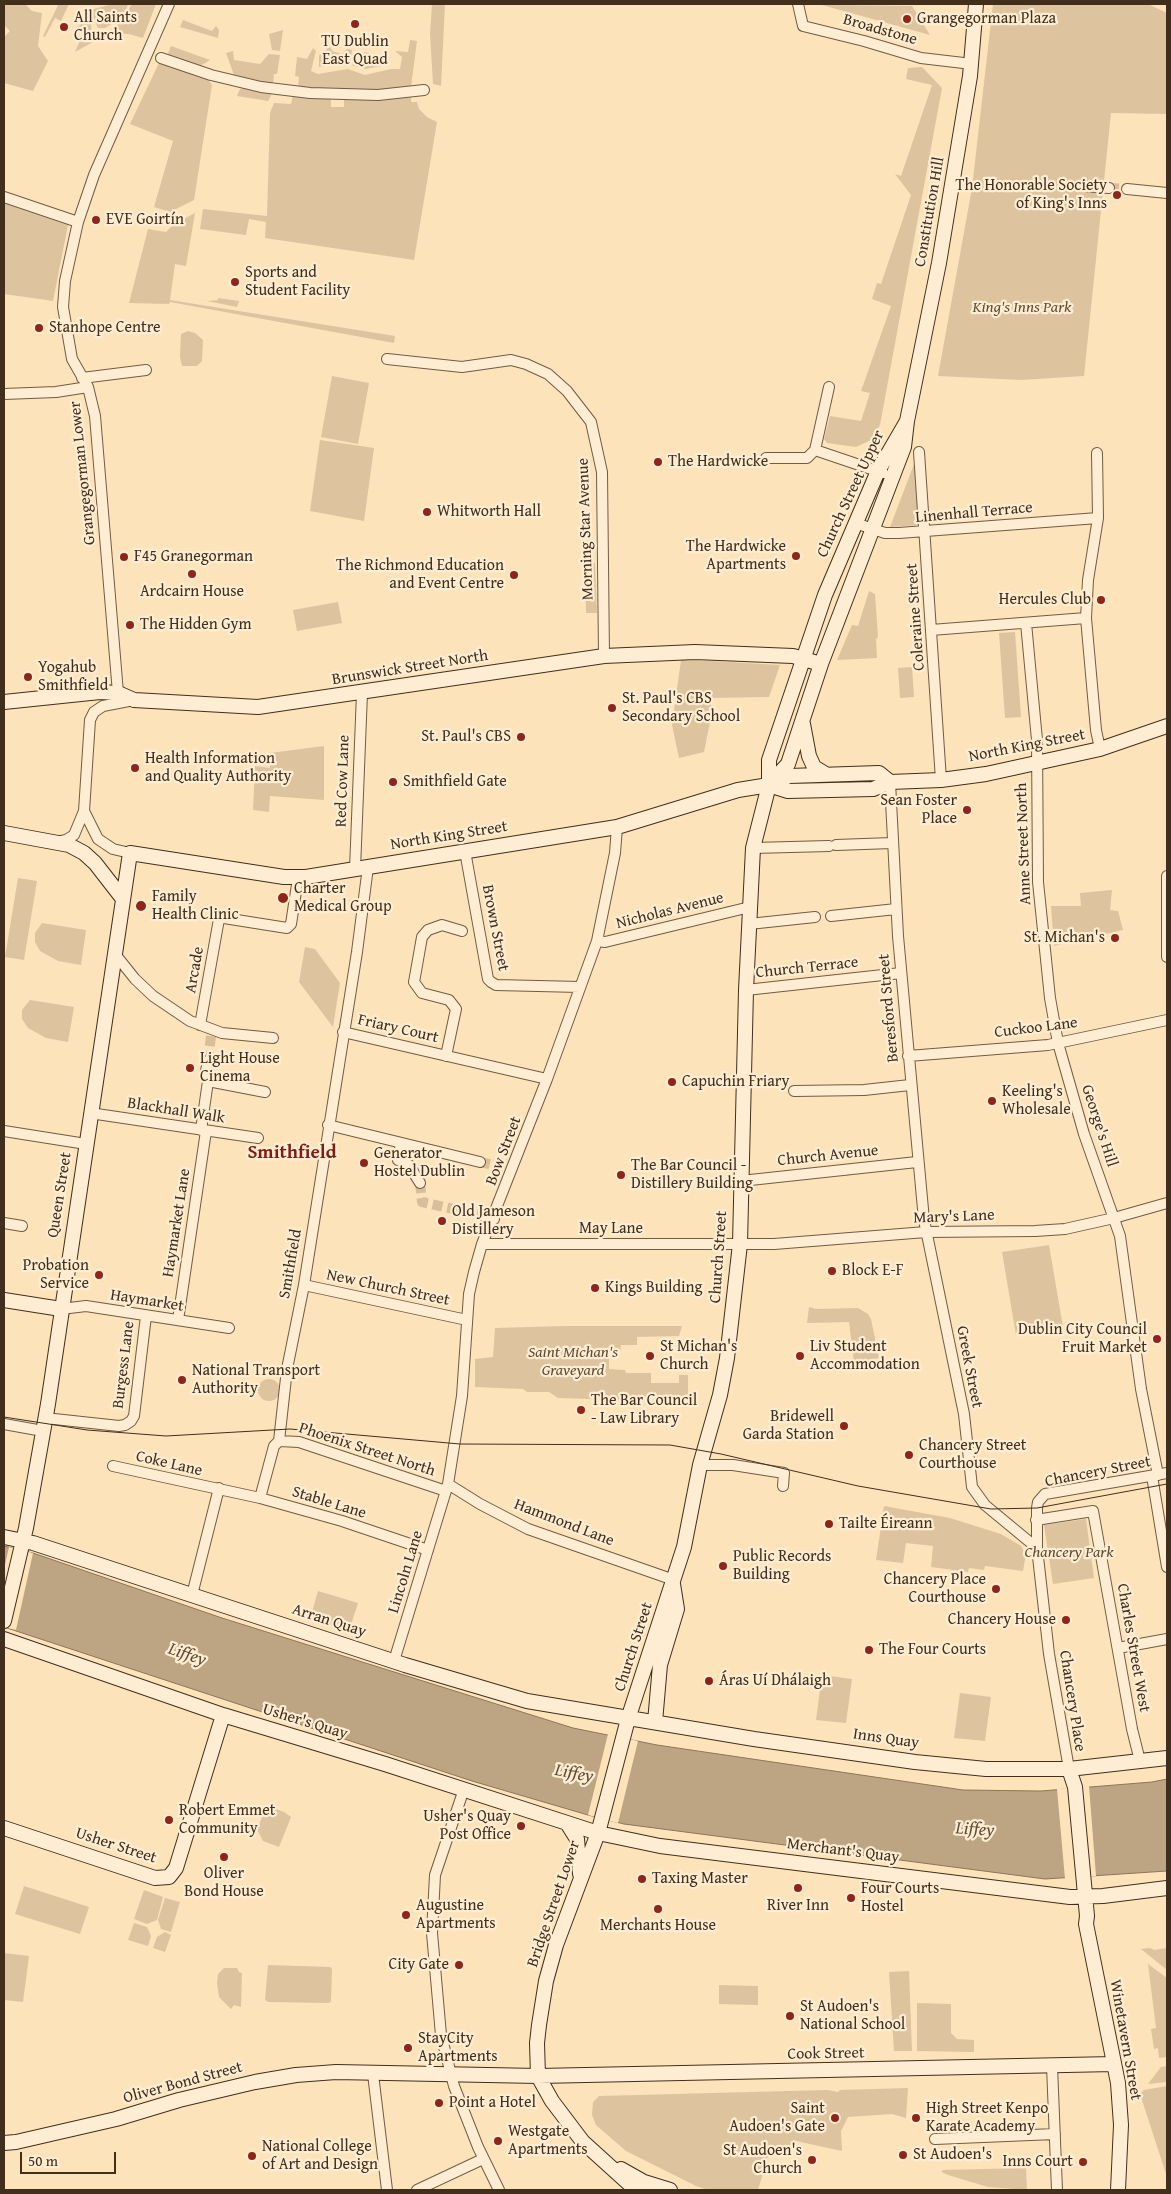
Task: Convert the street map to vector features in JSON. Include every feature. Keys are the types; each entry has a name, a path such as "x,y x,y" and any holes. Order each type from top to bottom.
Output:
{"main road":[{"name":"Constitution Hill","path":"907,421 938,268 972,64 975,5"},
{"name":"Church Street Upper","path":"769,785 769,760 802,658 855,523 878,471 907,421"},
{"name":"Church Street Upper","path":"769,785 788,764 821,664 895,476 904,447 907,421"},
{"name":"Brunswick Street North","path":"4,702 74,694 118,693 134,700 258,708 362,694 604,656 695,652 793,656 821,664"},
{"path":"803,722 809,756 814,767 824,773"},
{"name":"North King Street","path":"769,785 788,791 873,789 890,782 941,780 986,774 1100,749 1144,736 1167,726"},
{"name":"North King Street","path":"130,853 298,878 617,827 738,790 769,785 789,776 879,772 890,782"},
{"name":"Church Street","path":"624,1736 684,1546 700,1466 720,1395 727,1358 740,1244 746,990 753,848 769,785"},
{"path":"4,832 55,842 84,853 95,863 123,899"},
{"name":"Queen Street","path":"4,1621 22,1544 44,1424 130,853"},
{"path":"4,1300 60,1310"},
{"name":"Arran Quay","path":"4,1537 192,1595 505,1696 628,1719"},
{"path":"654,1722 660,1665 678,1609 673,1582"},
{"name":"Usher's Quay","path":"4,1639 223,1716 464,1789 567,1823 599,1828"},
{"name":"Usher Street","path":"4,1828 155,1878 169,1877 176,1868 223,1716"},
{"name":"Inns Quay","path":"628,1719 933,1764 986,1769 1069,1769 1167,1758"},
{"name":"Bridge Street Lower","path":"538,2076 537,2043 546,1981 580,1875 599,1828 624,1736"},
{"name":"Winetavern Street","path":"1069,1769 1076,1800 1087,1931 1118,2083 1121,2125 1118,2190"},
{"path":"567,1823 576,1839 580,1875"},
{"name":"Merchant's Quay","path":"599,1828 669,1847 1051,1894 1085,1897 1167,1888"},
{"name":"Cook Street","path":"452,2075 538,2076 1114,2064"},
{"name":"Oliver Bond Street","path":"4,2142 48,2135 116,2119 179,2100 296,2075 336,2072 452,2075"},
{"path":"538,2076 552,2101 576,2134 597,2154 640,2186 656,2190"},
{"path":"640,2186 670,2190"}],"street":[{"name":"Grangegorman Lower","path":"118,693 95,416 85,382 72,359 63,307 65,282 78,222 94,175 169,4"},
{"name":"Broadstone","path":"799,6 803,26 864,40 921,58 972,64"},
{"path":"161,58 211,75 261,87 301,92 378,95 424,90"},
{"path":"1084,186 1109,188"},
{"path":"1127,190 1167,193"},
{"path":"4,197 78,222"},
{"name":"Morning Star Avenue","path":"387,359 462,367 511,360 526,364 548,374 567,391 591,422 602,472 604,656"},
{"path":"4,394 65,392 85,382 146,370"},
{"path":"766,458 806,458 815,450 829,388"},
{"path":"815,450 895,476"},
{"name":"Coleraine Street","path":"919,452 926,532 941,780"},
{"path":"1097,453 1098,518 1088,580 1086,618 1096,730 1100,749"},
{"name":"Linenhall Terrace","path":"855,523 885,533 926,532 1098,518"},
{"path":"932,630 1086,618"},
{"name":"Anne Street North","path":"1026,623 1037,763 1038,882 1050,998 1058,1043"},
{"name":"Red Cow Lane","path":"342,1032 357,952 361,868 362,694"},
{"path":"55,842 66,840 74,835 84,811 90,720 94,712 103,706 134,700"},
{"name":"Beresford Street","path":"890,782 892,843 901,973 910,1085 926,1232"},
{"path":"84,811 98,839 113,849 130,853"},
{"name":"Bow Street","path":"447,1488 463,1382 469,1294 489,1218 507,1169 547,1079 596,942 616,853 617,827"},
{"path":"753,848 892,843"},
{"name":"Brown Street","path":"465,851 488,979 496,984 580,987"},
{"path":"1167,876 1167,957"},
{"name":"Arcade","path":"200,1025 219,919 224,918 287,928 291,924 298,878"},
{"name":"Nicholas Avenue","path":"596,942 605,942 750,907"},
{"path":"831,916 896,909"},
{"path":"750,924 815,917"},
{"path":"446,1056 456,1009 448,1000 422,993 414,982 422,937 428,930 442,925 462,931"},
{"path":"115,954 135,979 153,996 190,1021 212,1032 273,1038"},
{"name":"Church Terrace","path":"746,990 901,973"},
{"name":"Cuckoo Lane","path":"908,1056 1058,1043 1167,1020"},
{"name":"Friary Court","path":"342,1032 547,1079"},
{"name":"Smithfield","path":"260,1498 274,1446 279,1441 287,1369 304,1285 342,1032"},
{"name":"George's Hill","path":"1058,1043 1084,1134 1120,1236 1141,1389 1159,1475 1167,1567"},
{"path":"208,1061 206,1079 265,1092"},
{"name":"Haymarket Lane","path":"178,1320 204,1130 206,1079"},
{"path":"794,1091 864,1090 910,1085"},
{"name":"Blackhall Walk","path":"90,1113 258,1138"},
{"path":"328,1125 480,1162"},
{"path":"4,1131 86,1144"},
{"path":"402,1143 398,1160 410,1165 420,1183"},
{"name":"Church Avenue","path":"741,1181 918,1162"},
{"name":"Mary's Lane","path":"740,1244 774,1244 926,1232 1055,1229 1114,1218 1167,1203"},
{"path":"4,1223 22,1226"},
{"name":"Greek Street","path":"926,1232 964,1414 972,1487 985,1505 1037,1548"},
{"name":"May Lane","path":"482,1244 740,1244"},
{"name":"New Church Street","path":"304,1285 466,1320"},
{"name":"Haymarket","path":"60,1310 86,1306 229,1328"},
{"name":"Burgess Lane","path":"44,1424 119,1426 131,1421 134,1416 146,1316"},
{"path":"4,1424 44,1424"},
{"name":"Phoenix Street North","path":"279,1441 300,1442 447,1488"},
{"path":"700,1466 733,1465 784,1473 783,1486"},
{"name":"Coke Lane","path":"112,1466 209,1488 219,1488"},
{"name":"Chancery Street","path":"1038,1504 1045,1494 1159,1475"},
{"path":"192,1595 219,1488"},
{"name":"Stable Lane","path":"219,1488 342,1521 428,1550"},
{"name":"Lincoln Lane","path":"394,1661 447,1488"},
{"name":"Hammond Lane","path":"447,1488 528,1529 673,1582"},
{"name":"Chancery Place","path":"1038,1504 1036,1520 1037,1548 1049,1654 1069,1769"},
{"name":"Charles Street West","path":"1036,1520 1093,1510 1132,1729 1140,1761"},
{"path":"1118,1648 1167,1639"},
{"path":"464,1789 435,1875 432,1916 441,2035 454,2086 483,2159 499,2190"},
{"path":"1052,2066 1057,2190"},
{"path":"373,2074 387,2190"},
{"path":"935,2139 1055,2134"},
{"path":"416,2190 483,2159"}],"green space":[{"path":"4,4 25,4 32,11 42,13 38,46 48,61 33,91 4,83 4,37 10,31 4,25"},
{"path":"69,4 61,21 55,18 45,37 43,36 58,5"},
{"path":"113,4 128,4 126,10 117,21 105,28 98,28 90,10"},
{"path":"132,4 156,4 143,38 129,34 106,33 121,22"},
{"path":"432,4 445,4 441,86 433,84 430,34"},
{"name":"King's Inns Park","path":"993,4 1148,4 1167,13 1167,114 1111,113 1084,376 1021,380 938,376 972,188"},
{"path":"822,5 912,6 930,35"},
{"path":"85,14 91,25 93,42 75,52 83,33 77,30"},
{"path":"183,20 212,31 216,26 219,30 218,38 180,27"},
{"path":"283,30 280,51 272,50 269,34"},
{"path":"410,40 417,41 411,87 360,91 298,87 299,77 295,76 297,57 307,59 313,48 316,51 311,71 318,74 348,69 365,75 391,69 400,69 402,57 395,51 408,52"},
{"path":"322,41 328,42 332,51 342,54 347,49 352,50 351,59 343,63 319,67 319,56 322,51 325,52 328,46"},
{"path":"171,46 210,60 200,66 167,56"},
{"path":"233,51 234,60 260,64 269,54 280,55 277,74 274,74 273,84 234,75 226,53"},
{"path":"366,52 385,61 385,65 366,69 351,65 362,62 363,53"},
{"path":"159,63 208,79 212,85 194,200 170,212 154,207 173,141 130,124"},
{"path":"922,67 942,88 880,425 871,440 856,447 827,443 824,439 830,416 861,421 870,393 861,391 891,306 872,299 877,283 881,284 911,195 895,174 901,176 932,85 906,79 908,68"},
{"path":"246,88 272,94 268,101 237,96 240,89"},
{"path":"293,95 331,99 331,107 344,107 344,99 411,96 411,102 417,102 419,109 427,117 437,122 414,260 265,238 266,222 249,219 246,235 200,229 203,209 267,216 270,113 274,103 291,104"},
{"path":"4,203 68,225 53,301 4,294"},
{"path":"195,213 186,266 175,264 170,300 395,336 394,343 170,302 169,304 129,303 148,229 166,232 174,224"},
{"path":"187,297 208,301 218,300 218,298 239,301 237,307"},
{"path":"188,331 195,333 203,340 202,361 197,366 182,366 180,357 181,334"},
{"path":"332,376 369,383 358,444 321,437"},
{"path":"320,440 374,448 364,521 310,511"},
{"path":"916,459 920,523 919,525 890,527"},
{"path":"588,563 595,563 597,613 586,613 585,569 589,569"},
{"path":"869,591 875,594 878,637 876,639 877,658 837,660 852,625 858,626"},
{"path":"338,602 342,623 297,631 293,610"},
{"path":"1015,632 1021,717 1005,718 999,633"},
{"path":"681,660 780,665 769,697 710,698 712,712 704,752 679,758 672,725"},
{"path":"912,667 914,697 900,698 898,668"},
{"path":"324,746 324,800 270,796 269,812 253,810 255,766 270,768 270,753"},
{"path":"18,878 37,881 24,960 5,957"},
{"path":"1112,890 1110,910 1118,911 1123,930 1054,946 1051,906 1081,906 1080,893"},
{"path":"42,923 86,930 81,965 58,961 40,951 35,942 35,933"},
{"path":"305,947 315,949 340,983 333,1027 299,982"},
{"path":"30,1000 74,1007 68,1042 46,1038 28,1028 22,1019 22,1010"},
{"path":"1049,1245 1063,1327 1016,1335 1002,1252"},
{"path":"809,1307 816,1309 858,1308 868,1314 871,1319 879,1358 854,1362 849,1322 807,1323"},
{"name":"Saint Michan's Graveyard","path":"682,1326 679,1336 637,1337 637,1345 621,1345 620,1352 609,1352 609,1369 625,1370 626,1373 651,1373 651,1383 679,1383 679,1375 688,1375 688,1396 643,1397 620,1400 558,1398 549,1392 475,1387 475,1359 493,1357 495,1328"},
{"path":"269,1379 277,1382 280,1390 277,1398 269,1401 261,1398 258,1390 261,1382"},
{"path":"884,1506 950,1518 1001,1534 1021,1546 1026,1554 1023,1571 985,1566 984,1570 969,1568 968,1572 931,1567 933,1546 906,1543 903,1563 876,1560"},
{"name":"Chancery Park","path":"1086,1519 1094,1578 1053,1584 1044,1525"},
{"path":"318,1591 358,1603 349,1631 310,1619"},
{"path":"822,1675 852,1679 846,1723 816,1720"},
{"path":"960,1693 991,1697 985,1741 954,1738"},
{"path":"267,1806 284,1812 291,1817 279,1847 263,1841 257,1829"},
{"path":"24,1886 89,1907 80,1934 15,1914"},
{"path":"144,1890 163,1897 157,1920 147,1924 134,1919"},
{"path":"165,1898 180,1902 171,1932 161,1929 158,1920"},
{"path":"134,1923 147,1927 151,1936 148,1946 128,1940"},
{"path":"165,1932 171,1935 165,1952 153,1948 157,1937"},
{"path":"1150,1948 1154,1950 1167,1948 1167,1970 1141,1949"},
{"path":"4,1953 29,1956 23,2002 4,2000"},
{"path":"1148,1964 1167,1978 1167,2057 1159,2058 1158,2048 1154,2049 1151,2029 1156,2028"},
{"path":"268,1965 330,1967 332,1969 331,2001 329,2003 268,2002 265,2000"},
{"path":"224,1968 237,1968 242,1973 241,2007 234,2005 231,2009 219,1997 218,1974"},
{"path":"909,1971 912,2051 894,2051 889,1972"},
{"path":"719,1985 758,1986 758,2005 719,2004"},
{"path":"917,2003 951,2004 951,2033 957,2039 974,2040 974,2052 917,2051"},
{"path":"1167,2066 1167,2082 1148,2084 1161,2067"},
{"path":"1167,2086 1167,2177 1140,2094 1144,2090"},
{"path":"908,2088 906,2118 892,2114 848,2117 841,2131 842,2151 796,2141 796,2144 784,2153 768,2156 758,2190 708,2190 696,2186 626,2151 596,2125 592,2115 593,2102 599,2096 827,2090 838,2092 840,2090"},
{"path":"1026,2168 1027,2190 988,2187 942,2172 942,2170"}],"water":[{"name":"Liffey","path":"4,1546 33,1553 222,1618 573,1728 657,1745 963,1790 1041,1791 1152,1782 1167,1779 1167,1871 1045,1879 624,1824 588,1815 472,1781 4,1627"}],"pier":[{"path":"9,1547 33,1553 16,1630 4,1627 4,1569"},
{"path":"608,1734 638,1741 618,1823 588,1815"},
{"path":"1089,1786 1096,1876 1065,1879 1057,1789"}],"tunnel":[{"path":"1109,188 1127,189"},
{"path":"208,1061 211,1036"},
{"path":"480,1162 502,1167"},
{"path":"420,1183 422,1202 484,1216"}],"tram line":[{"path":"4,1417 87,1430 166,1436 290,1429 460,1444 670,1445 721,1454 858,1486 991,1509 1037,1508 1167,1484"}],"place":[{"name":"Grangegorman Plaza","path":"907,19"},
{"name":"TU Dublin East Quad","path":"355,24"},
{"name":"All Saints Church","path":"64,27"},
{"name":"The Honorable Society of King's Inns","path":"1117,195"},
{"name":"EVE Goirtín","path":"96,220"},
{"name":"Sports and Student Facility","path":"235,282"},
{"name":"Stanhope Centre","path":"39,328"},
{"name":"The Hardwicke","path":"658,462"},
{"name":"Whitworth Hall","path":"427,512"},
{"name":"The Hardwicke Apartments","path":"796,556"},
{"name":"F45 Granegorman","path":"124,557"},
{"name":"Ardcairn House","path":"192,574"},
{"name":"The Richmond Education and Event Centre","path":"514,575"},
{"name":"Hercules Club","path":"1101,600"},
{"name":"The Hidden Gym","path":"130,625"},
{"name":"Yogahub Smithfield","path":"28,677"},
{"name":"St. Paul's CBS Secondary School","path":"612,708"},
{"name":"St. Paul's CBS","path":"521,737"},
{"name":"Health Information and Quality Authority","path":"135,768"},
{"name":"Smithfield Gate","path":"393,782"},
{"name":"Sean Foster Place","path":"967,810"},
{"name":"Charter Medical Group","path":"283,898"},
{"name":"Family Health Clinic","path":"141,906"},
{"name":"St. Michan's","path":"1115,938"},
{"name":"Light House Cinema","path":"190,1068"},
{"name":"Capuchin Friary","path":"672,1082"},
{"name":"Keeling's Wholesale","path":"992,1101"},
{"name":"Generator Hostel Dublin","path":"364,1163"},
{"name":"The Bar Council - Distillery Building","path":"621,1175"},
{"name":"Old Jameson Distillery","path":"442,1221"},
{"name":"Block E-F","path":"832,1271"},
{"name":"Probation Service","path":"99,1275"},
{"name":"Kings Building","path":"595,1288"},
{"name":"Dublin City Council Fruit Market","path":"1157,1339"},
{"name":"St Michan's Church","path":"650,1356"},
{"name":"Liv Student Accommodation","path":"800,1356"},
{"name":"National Transport Authority","path":"182,1380"},
{"name":"The Bar Council - Law Library","path":"581,1410"},
{"name":"Bridewell Garda Station","path":"844,1426"},
{"name":"Chancery Street Courthouse","path":"909,1455"},
{"name":"Tailte Éireann","path":"829,1524"},
{"name":"Public Records Building","path":"723,1566"},
{"name":"Chancery Place Courthouse","path":"996,1589"},
{"name":"Chancery House","path":"1066,1620"},
{"name":"The Four Courts","path":"869,1650"},
{"name":"Áras Uí Dhálaigh","path":"709,1681"},
{"name":"Robert Emmet Community","path":"169,1820"},
{"name":"Usher's Quay Post Office","path":"521,1826"},
{"name":"Oliver Bond House","path":"224,1857"},
{"name":"Taxing Master","path":"642,1879"},
{"name":"River Inn","path":"798,1888"},
{"name":"Four Courts Hostel","path":"851,1898"},
{"name":"Merchants House","path":"658,1909"},
{"name":"Augustine Apartments","path":"406,1915"},
{"name":"City Gate","path":"459,1965"},
{"name":"St Audoen's National School","path":"790,2016"},
{"name":"StayCity Apartments","path":"408,2048"},
{"name":"Point a Hotel","path":"439,2103"},
{"name":"Saint Audoen's Gate","path":"835,2118"},
{"name":"High Street Kenpo Karate Academy","path":"916,2118"},
{"name":"Westgate Apartments","path":"498,2141"},
{"name":"St Audoen's","path":"903,2155"},
{"name":"National College of Art and Design","path":"252,2156"},
{"name":"St Audoen's Church","path":"812,2160"},
{"name":"Inns Court","path":"1083,2162"}],"district":[{"name":"Smithfield","path":"292,1153"}]}
